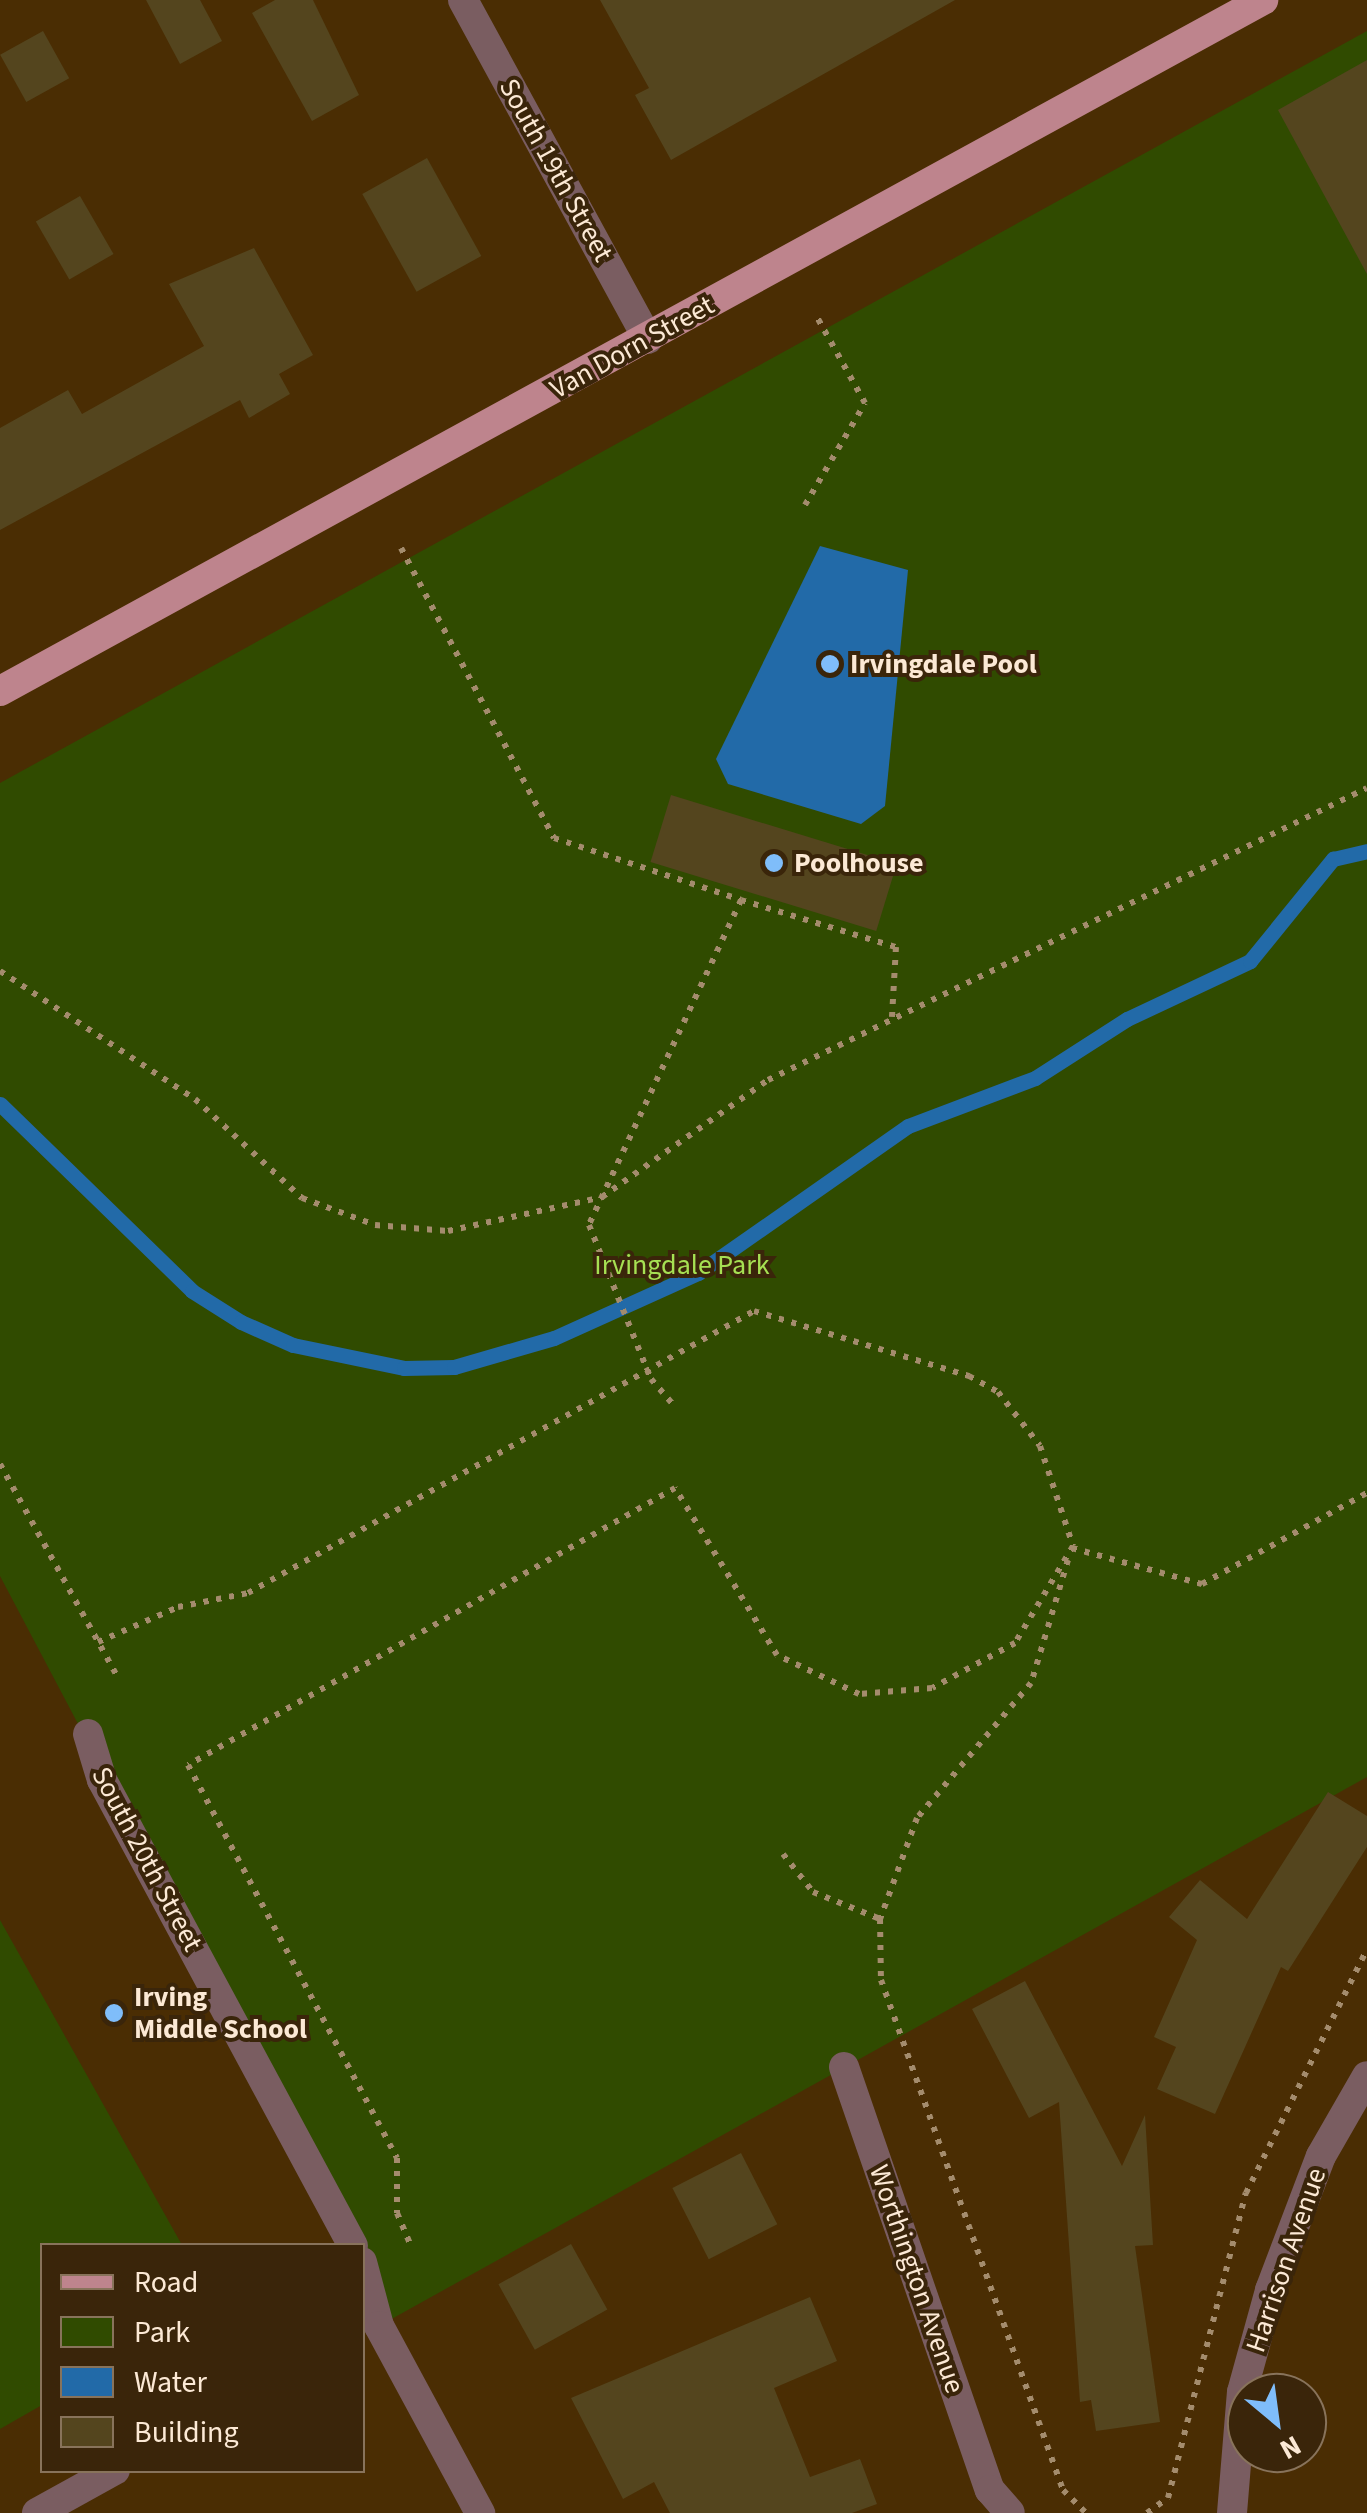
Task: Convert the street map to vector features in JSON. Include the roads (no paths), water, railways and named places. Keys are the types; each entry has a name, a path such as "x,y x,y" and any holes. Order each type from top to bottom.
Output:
{"main road":[{"name":"Van Dorn Street","path":"0,691 1263,0"}],"street":[{"name":"South 19th Street","path":"463,0 648,339"},
{"name":"South 20th Street","path":"88,1734 102,1780 352,2243"},
{"name":"Worthington Avenue","path":"844,2067 994,2505"},
{"name":"Harrison Avenue","path":"1232,2513 1242,2392 1270,2290 1321,2156 1367,2076"},
{"path":"365,2285 371,2330 480,2513"},
{"path":"37,2513 110,2473"}],"water":[{"name":"Irvingdale Pool","path":"820,546 908,570 885,806 861,824 728,784 716,759"}],"waterway":[{"path":"0,1104 192,1291 241,1322 293,1345 404,1368 454,1367 554,1338 698,1273 908,1126 1035,1078 1127,1019 1250,961 1333,859 1367,851"}],"place":[{"name":"Irvingdale Pool","path":"830,664"},
{"name":"Poolhouse","path":"774,863"},
{"name":"Irving Middle School","path":"114,2013"}],"park label":[{"name":"Irvingdale Park","path":"682,1265"}]}
